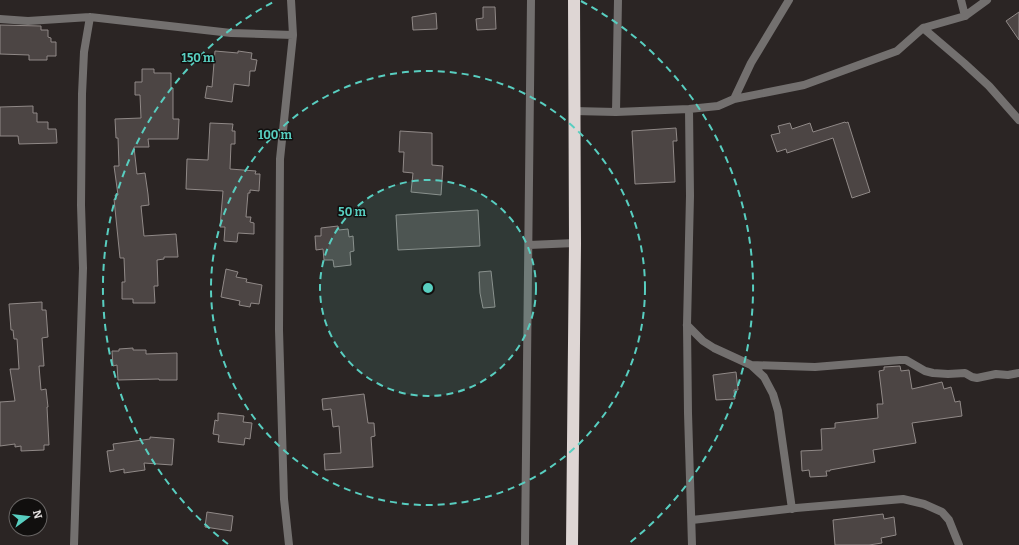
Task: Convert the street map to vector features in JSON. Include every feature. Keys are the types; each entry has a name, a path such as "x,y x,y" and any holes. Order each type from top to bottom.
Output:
{"highway":[{"path":"572,545 575,243 574,0"}],"street":[{"path":"289,545 284,499 279,322 280,159 293,36 291,0"},
{"path":"525,545 531,0"},
{"path":"616,112 618,0"},
{"path":"734,99 751,62 789,0"},
{"path":"961,0 965,16"},
{"path":"574,111 616,112 689,109 718,106 734,99 804,85 897,51 923,28 965,16 987,0"},
{"path":"0,19 28,21 90,17 231,34 293,36"},
{"path":"74,545 83,268 82,94 84,52 90,17"},
{"path":"923,28 979,77 1019,120"},
{"path":"689,109 690,196 687,325 692,545"},
{"path":"529,245 575,243"},
{"path":"687,325 702,341 751,365 764,377 773,394 778,411 792,509"},
{"path":"751,365 816,367 906,360 925,371 948,374 964,373 976,378 996,374 1008,375 1019,373"},
{"path":"692,520 792,509 910,500 942,512 949,520 959,545"}],"building":[{"path":"483,7 495,7 496,29 477,30 476,19 483,18"},
{"path":"1019,12 1019,40 1006,21"},
{"path":"436,13 437,29 413,30 412,17"},
{"path":"0,25 41,26 41,30 48,30 48,37 51,38 51,42 56,42 56,56 47,56 47,60 29,60 29,55 0,54"},
{"path":"215,51 238,53 238,51 252,53 251,59 257,60 255,71 250,71 249,86 234,84 232,102 205,98 207,86 212,87"},
{"path":"142,69 154,69 154,73 171,73 171,88 173,88 173,119 179,119 178,139 148,139 149,147 134,147 137,174 145,173 148,194 149,205 141,206 144,236 176,234 178,257 164,257 164,259 157,260 158,286 154,286 155,303 133,303 133,299 122,299 122,282 125,282 124,258 120,258 114,199 116,199 115,195 118,195 114,166 119,166 118,138 116,138 115,119 141,118 140,95 135,95 135,82 142,82"},
{"path":"33,106 33,113 37,113 37,122 48,122 48,129 56,129 57,143 19,144 18,136 0,136 0,107"},
{"path":"848,122 870,192 852,198 833,138 787,153 786,149 777,152 771,135 780,133 778,126 790,123 792,129 810,123 813,132"},
{"path":"210,123 233,124 232,131 235,131 235,144 231,144 230,169 256,171 255,174 260,174 259,191 250,190 250,193 248,193 246,217 251,217 250,222 254,223 254,234 238,233 237,242 224,241 225,227 220,227 223,191 186,189 187,159 208,160"},
{"path":"676,128 677,141 673,141 675,182 635,184 632,131"},
{"path":"400,131 432,133 432,165 443,166 441,195 411,192 413,173 403,172 404,152 399,152"},
{"path":"478,210 480,246 398,250 396,215"},
{"path":"338,226 339,230 348,229 349,237 353,236 354,251 350,252 351,265 334,267 333,260 324,260 323,249 316,250 315,236 321,236 321,228"},
{"path":"226,269 238,272 236,277 247,279 246,282 262,285 259,304 251,303 250,307 239,305 240,301 221,297"},
{"path":"491,271 495,307 483,308 480,293 479,272"},
{"path":"42,302 42,310 46,310 48,337 42,338 44,366 39,366 41,390 46,389 49,445 44,445 44,450 21,451 21,446 15,447 15,444 0,446 0,402 15,401 10,369 19,369 17,339 14,339 13,330 11,330 9,304"},
{"path":"133,348 133,350 146,350 146,354 177,353 177,380 118,380 117,365 113,366 112,351"},
{"path":"900,366 901,371 909,370 912,389 942,382 944,389 951,387 955,402 960,401 962,416 912,423 916,443 873,450 875,462 826,471 827,476 810,477 809,470 802,471 801,451 822,450 821,429 835,428 835,423 878,418 877,404 883,404 879,371 884,370 884,367"},
{"path":"736,372 738,390 734,390 735,399 716,400 713,375"},
{"path":"364,394 368,423 374,423 375,436 371,437 373,467 325,470 324,454 341,453 339,426 333,427 331,409 323,410 322,399"},
{"path":"218,413 244,416 243,422 252,423 250,439 245,438 244,445 218,442 219,435 213,434 215,420 218,421"},
{"path":"150,437 174,439 172,465 144,463 145,470 124,473 124,469 110,472 107,451 114,450 113,444 150,439"},
{"path":"207,512 233,516 231,531 205,527"},
{"path":"883,514 884,519 894,517 896,535 881,538 882,543 869,545 835,545 833,520"}]}
